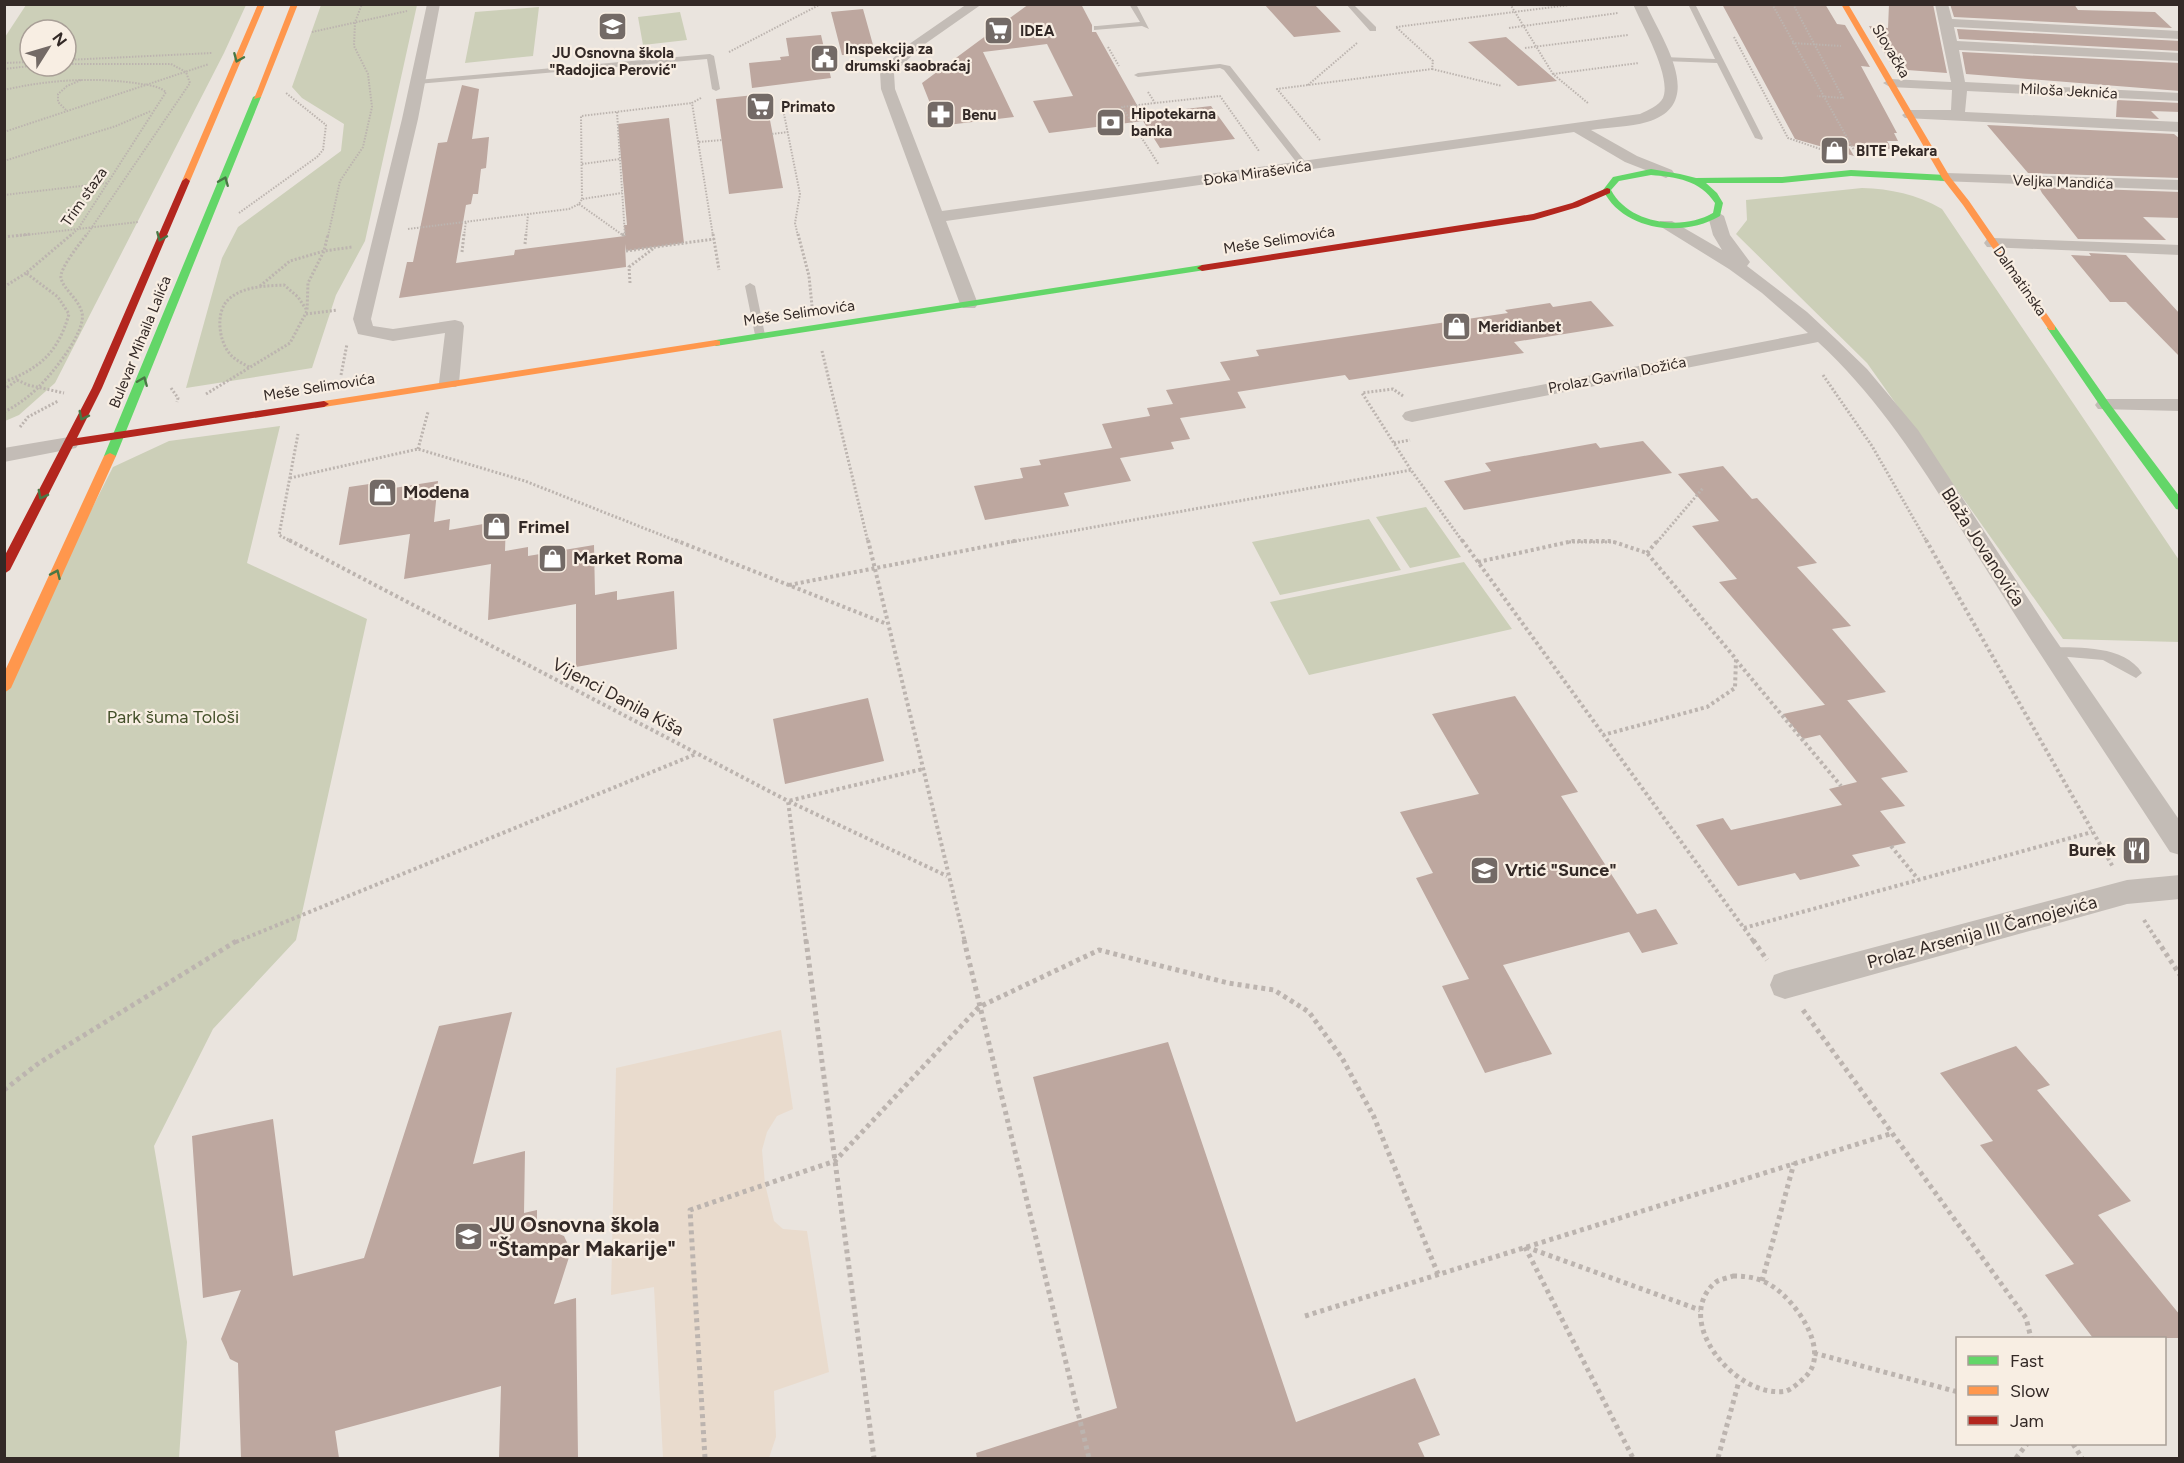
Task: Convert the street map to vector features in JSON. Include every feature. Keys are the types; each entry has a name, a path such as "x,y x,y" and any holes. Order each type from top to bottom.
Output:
{"street":[{"name":"Bulevar Mihaila Lalića","path":"4,570 97,388 262,4"},
{"name":"Bulevar Mihaila Lalića","path":"4,688 120,435 295,4"},
{"path":"969,304 888,89 887,72 898,58 918,42 976,4"},
{"name":"Đoka Miraševića","path":"937,218 1304,166 1582,132 1644,118 1668,104 1672,97 1672,87 1671,76 1638,4"},
{"name":"Slovačka","path":"1844,4 1910,115"},
{"path":"1941,4 1959,85 1961,106 1958,112 1949,116"},
{"path":"434,5 362,319 365,330 393,335 455,326 442,385"},
{"path":"1946,23 2180,35"},
{"path":"1950,45 2180,57"},
{"path":"1890,83 1959,85"},
{"name":"Miloša Jeknića","path":"1959,85 2180,96"},
{"path":"1910,115 2180,128"},
{"name":"Dalmatinska","path":"1910,115 1946,178 1994,243 2105,405 2179,506"},
{"path":"1582,132 1630,159 1666,173"},
{"path":"1582,132 1610,165 1616,206 1637,218"},
{"name":"Meše Selimovića","path":"69,443 1534,217 1575,205 1637,172 1666,173 1694,181"},
{"path":"1694,181 1782,180 1845,173 1946,178"},
{"name":"Veljka Mandića","path":"1946,178 2180,185"},
{"path":"1605,216 1637,218 1666,225 1694,225 1726,202 1782,180"},
{"path":"1694,181 1726,202"},
{"name":"Blaža Jovanovića","path":"1726,202 1717,228 1725,243 1755,278"},
{"name":"Meše Selimovića","path":"1534,217 1584,216"},
{"name":"Blaža Jovanovića","path":"1666,225 1706,246 1755,278 1822,336 1869,382 1911,435 2180,844"},
{"path":"1994,243 2180,250"},
{"name":"Prolaz Gavrila Dožića","path":"1412,416 1822,336"},
{"path":"2105,405 2180,405"},
{"path":"4,455 69,443"},
{"name":"Prolaz Arsenija III Čarnojevića","path":"1785,985 2127,892 2180,887"}],"lane":[{"path":"1097,28 1145,25 1132,4"},
{"path":"1349,4 1373,29"},
{"path":"1691,4 1760,138"},
{"path":"417,82 710,56 716,89"},
{"path":"1663,59 1719,61"},
{"path":"1138,75 1220,66 1227,68 1304,166"},
{"path":"750,286 760,336"},
{"path":"2052,652 2101,654 2113,658 2136,673"}],"path":[{"path":"200,398 290,343 306,312 308,283 324,251 340,181 363,147 372,107 368,74 354,45 355,22 362,4"},
{"path":"710,56 727,53 821,4"},
{"path":"1510,4 1553,74 1592,107"},
{"path":"1432,69 1432,61 1396,27 1577,4"},
{"path":"1772,4 1856,154 1847,154"},
{"path":"1793,4 1843,98 1817,96"},
{"path":"309,32 434,5"},
{"path":"1509,28 1619,13"},
{"path":"1307,85 1373,29"},
{"path":"1731,31 1788,138 1828,151"},
{"path":"1525,48 1628,35"},
{"path":"1792,42 1846,46"},
{"path":"78,59 216,53"},
{"path":"1553,74 1639,63"},
{"path":"4,412 20,403 38,388 65,353 83,320 81,309 61,278 62,270 89,227 190,83 186,72 171,64 78,64"},
{"path":"4,132 211,64"},
{"path":"1322,142 1277,89 1432,69 1502,86"},
{"path":"1138,75 1155,103"},
{"path":"67,110 58,102 58,94 67,86 87,78"},
{"name":"Trim staza","path":"4,90 30,84 87,78 162,88 166,92 78,229 26,273 4,287"},
{"path":"235,217 317,157 323,150 326,125 293,100 282,87"},
{"path":"383,232 569,209 579,204 582,199 581,116 692,103 716,89"},
{"path":"1164,173 1122,107 1220,96 1265,160"},
{"path":"781,99 800,194 795,223 809,276 814,327 825,358 922,770 1089,1458"},
{"path":"692,103 719,270"},
{"path":"4,161 116,126 153,111"},
{"path":"579,204 625,236 617,112"},
{"path":"772,134 788,132"},
{"path":"699,142 722,140"},
{"path":"582,164 620,159"},
{"path":"4,195 107,183"},
{"path":"582,199 622,193"},
{"path":"525,244 528,214"},
{"path":"4,237 144,221"},
{"path":"462,252 466,221"},
{"path":"626,251 714,239"},
{"path":"260,286 290,261 324,251 357,246"},
{"path":"630,282 629,267 654,248"},
{"path":"4,390 46,357 60,341 69,314 58,297 26,273"},
{"path":"250,367 232,358 225,348 218,319 224,303 241,291 260,286 284,285 298,297 306,312"},
{"path":"298,297 308,291"},
{"path":"306,312 340,309"},
{"path":"1789,341 1824,376 1872,446 2092,832 2180,975"},
{"path":"340,379 348,342"},
{"path":"4,382 27,371"},
{"path":"17,380 38,388 71,394"},
{"path":"168,380 178,398 177,405"},
{"path":"418,449 442,385"},
{"path":"303,406 290,478 418,449 525,481 888,624"},
{"path":"789,585 874,567 1411,470 2026,1318 2031,1337"},
{"name":"Vijenci Danila Kiša","path":"290,478 279,535 788,801 948,876"},
{"path":"1647,553 1703,488"},
{"path":"1478,562 1573,541 1611,541 1647,553 1841,786"},
{"path":"1603,735 1707,707 1735,688 1736,659"},
{"path":"4,1090 39,1063 242,938 697,754"},
{"path":"874,1458 788,801 922,770"},
{"path":"1744,928 2092,832"},
{"path":"1891,846 1918,879"},
{"path":"705,1458 690,1210 835,1161 979,1007 1099,950 1228,982 1274,990 1309,1012 1342,1058 1374,1118 1438,1274"},
{"path":"1305,1316 1893,1133"},
{"path":"1762,1281 1794,1163"},
{"path":"1525,1247 1701,1310"},
{"path":"1525,1247 1633,1458"},
{"path":"1733,1276 1762,1281 1781,1292 1800,1313 1810,1333 1814,1353 1810,1371 1800,1385 1784,1392 1760,1390 1740,1381 1716,1358 1702,1330 1701,1310 1706,1293 1717,1282 1733,1276"},
{"path":"1814,1353 1956,1391"},
{"path":"1718,1458 1740,1381"},
{"path":"2016,1458 2026,1445"},
{"path":"2074,1445 2082,1458"}],"green space":[{"path":"26,5 246,5 224,53 55,383 19,415 5,421 5,37"},
{"path":"321,5 417,5 365,241 336,295 312,368 186,388 222,258 238,227 341,151 344,124 302,98 292,87"},
{"path":"539,7 533,56 465,63 475,12"},
{"path":"680,12 687,40 643,45 638,17"},
{"path":"1862,188 1903,193 1942,209 2179,560 2179,642 2063,639 1867,363 1736,234 1747,220 1746,200"},
{"name":"Park šuma Tološi","path":"280,426 247,563 367,619 296,940 213,1029 154,1146 187,1342 179,1458 5,1458 5,680 113,467 169,441"},
{"path":"1426,507 1461,557 1410,568 1376,517"},
{"path":"1369,519 1401,570 1280,595 1252,542"},
{"path":"1464,562 1512,629 1309,675 1270,602"}],"shaded area":[{"path":"781,1030 793,1109 777,1116 767,1132 762,1150 765,1184 774,1221 783,1229 807,1231 829,1372 774,1391 776,1437 769,1458 663,1458 654,1287 611,1295 616,1068"}],"building":[{"path":"1029,4 1081,4 1092,25 1092,32 1096,32 1142,114 1211,106 1235,139 1160,148 1143,121 1049,133 1033,101 1073,96 1047,44 983,52 1014,117 939,126 922,83"},
{"path":"1264,4 1314,4 1341,32 1294,37"},
{"path":"1722,4 1825,4 1837,24 1845,25 1870,67 1861,66 1897,133 1894,133 1898,141 1887,141 1892,149 1848,146 1854,156 1795,139"},
{"path":"1889,4 1933,4 1947,73 1894,69 1869,26 1888,28"},
{"path":"1950,4 2074,4 2078,10 2155,12 2172,28 1954,17"},
{"path":"863,9 875,52 842,55 831,12"},
{"path":"1957,29 2180,41 2180,51 1959,39"},
{"path":"821,35 831,78 752,88 749,63 781,60 780,57 789,56 786,38"},
{"path":"1506,37 1557,81 1518,86 1468,42"},
{"path":"1962,52 2180,63 2180,91 1966,74"},
{"path":"462,85 479,89 472,139 489,137 486,168 481,169 478,194 473,194 471,204 466,205 456,263 514,255 515,250 625,236 624,225 627,225 618,124 669,118 684,243 626,251 625,244 626,267 399,298 407,262 413,262 438,143 447,142"},
{"path":"765,94 783,188 729,194 716,99"},
{"path":"2117,100 2180,103 2180,112 2151,111 2159,119 2116,117"},
{"path":"1987,125 2174,134 2180,139 2180,178 2028,173"},
{"path":"2039,187 2180,192 2180,218 2143,217 2166,240 2078,239"},
{"path":"2089,253 2126,255 2180,314 2180,357 2126,302 2110,302 2071,255 2091,256"},
{"path":"1591,301 1614,326 1514,342 1524,353 1349,380 1345,375 1237,392 1220,362 1259,356 1256,350 1508,313 1505,310 1550,303 1553,307"},
{"path":"1231,380 1246,408 1180,418 1190,439 1171,442 1174,449 1120,458 1131,481 1064,493 1069,506 985,520 974,486 1023,478 1020,468 1041,465 1039,460 1112,448 1102,424 1150,416 1147,408 1173,404 1166,390"},
{"path":"1643,441 1672,473 1464,510 1444,481 1491,471 1485,463 1596,443 1600,448"},
{"path":"1723,466 1752,499 1757,498 1817,563 1797,567 1851,626 1832,629 1886,692 1825,705 1719,582 1737,579 1692,526 1719,521 1678,474"},
{"path":"438,481 434,522 450,519 449,530 506,520 505,551 528,547 528,556 594,545 595,595 617,591 617,600 674,591 677,649 576,667 576,604 488,620 491,564 404,579 410,534 339,545 349,487 376,483 375,491"},
{"path":"1515,696 1578,792 1561,796 1637,914 1656,909 1678,944 1642,953 1629,932 1503,965 1552,1054 1485,1073 1442,986 1469,979 1416,878 1433,873 1400,812 1479,794 1432,714"},
{"path":"868,698 884,761 785,784 773,719"},
{"path":"1847,700 1908,772 1881,778 1905,806 1880,811 1906,843 1852,855 1860,866 1800,880 1795,873 1738,886 1696,825 1723,818 1731,830 1842,805 1829,789 1857,782 1820,735 1803,739 1783,714"},
{"path":"512,1012 473,1164 525,1151 524,1213 537,1210 537,1225 564,1236 571,1251 554,1304 576,1298 578,1458 499,1458 501,1386 335,1431 339,1458 241,1458 238,1363 230,1359 221,1339 241,1290 203,1298 192,1136 273,1119 293,1276 364,1258 439,1026"},
{"path":"1168,1042 1296,1422 1415,1378 1440,1435 1418,1443 1425,1458 977,1458 976,1453 1117,1408 1033,1077"},
{"path":"2016,1046 2050,1085 2037,1090 2131,1201 2098,1215 2180,1315 2180,1338 2092,1337 2045,1275 2074,1264 1980,1145 1993,1141 1940,1073"}],"traffic: fast":[{"path":"110,456 257,97"},
{"path":"1651,172 1680,176 1707,188 1719,203 1717,214 1706,221 1691,224 1656,223 1624,212 1613,202 1607,190 1616,179 1651,172"},
{"path":"1694,181 1782,180 1851,173 1946,178"},
{"path":"716,343 1202,268"},
{"path":"2052,328 2105,405 2180,506"}],"traffic: slow":[{"path":"186,181 262,4"},
{"path":"257,97 295,4"},
{"path":"1844,4 1946,178 1966,203 2052,328"},
{"path":"324,404 716,343"},
{"path":"4,688 110,456"}],"traffic: jam":[{"path":"4,570 97,388 186,181"},
{"path":"1202,268 1534,217 1575,205 1607,191"},
{"path":"69,443 324,404"}],"place":[{"name":"JU Osnovna škola \"Radojica Perović\"","path":"613,26"},
{"name":"IDEA","path":"999,31"},
{"name":"Inspekcija za drumski saobraćaj","path":"824,58"},
{"name":"Primato","path":"760,107"},
{"name":"Benu","path":"941,115"},
{"name":"Hipotekarna banka","path":"1110,123"},
{"name":"BITE Pekara","path":"1835,151"},
{"name":"Meridianbet","path":"1457,327"},
{"name":"Modena","path":"382,492"},
{"name":"Frimel","path":"497,527"},
{"name":"Market Roma","path":"552,558"},
{"name":"Burek","path":"2137,850"},
{"name":"Vrtić \"Sunce\"","path":"1484,870"},
{"name":"JU Osnovna škola \"Štampar Makarije\"","path":"468,1237"}]}
